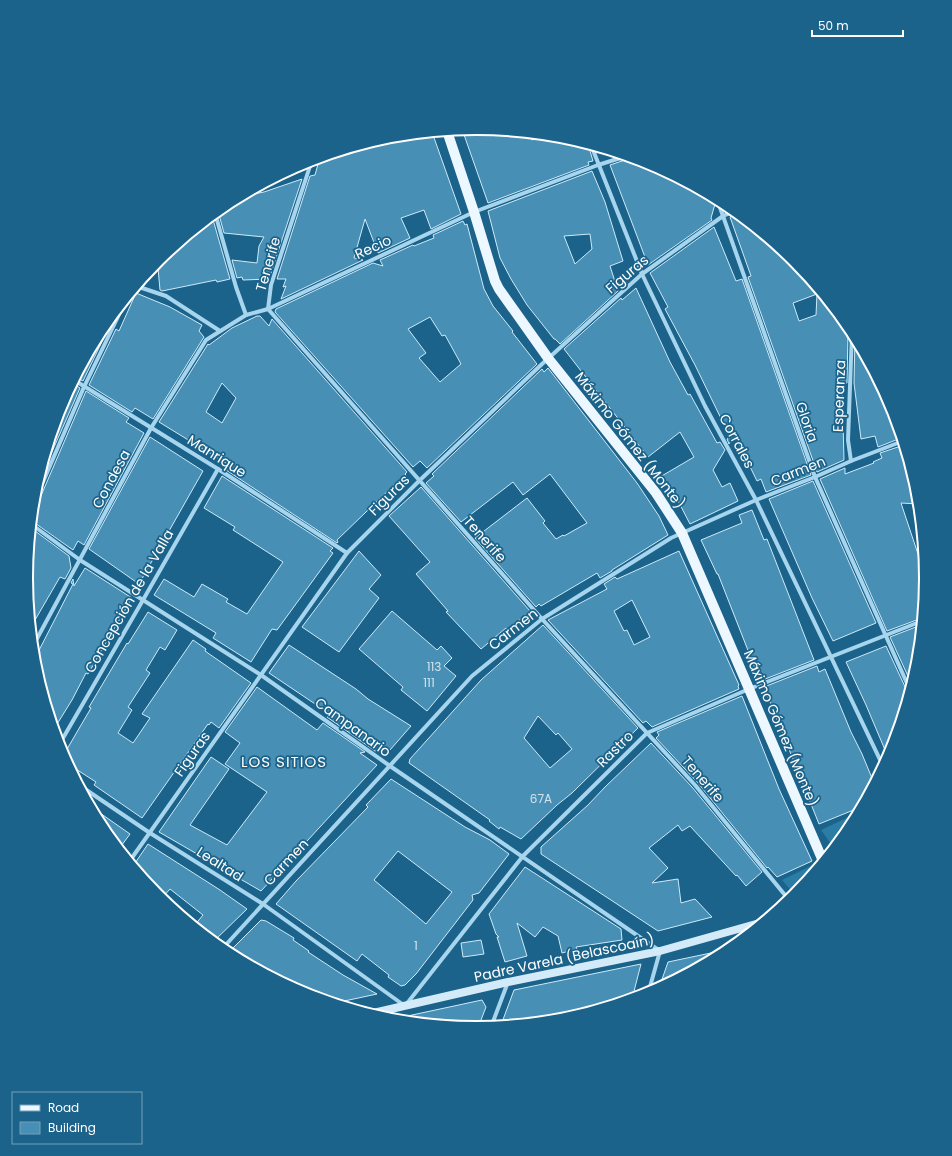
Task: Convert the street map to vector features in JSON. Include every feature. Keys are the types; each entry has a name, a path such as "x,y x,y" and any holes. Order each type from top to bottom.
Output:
{"main road":[{"name":"Máximo Gómez (Monte)","path":"449,136 499,289 548,358 638,469 668,509 682,533 821,856"},
{"path":"817,848 822,854"},
{"name":"Padre Varela (Belascoaín)","path":"384,1011 508,982 660,950 750,925"}],"street":[{"name":"Corrales","path":"593,151 642,274 705,406 756,500 880,759"},
{"name":"Recio","path":"220,330 246,315 268,309 474,212 618,159"},
{"name":"Tenerife","path":"309,168 271,285 268,309 542,619 695,786 785,895"},
{"name":"Gloria","path":"721,209 814,478 906,682"},
{"name":"Figuras","path":"133,858 347,553 419,480 548,358 642,274 728,214"},
{"path":"216,220 246,315"},
{"path":"142,288 166,296 220,330"},
{"path":"45,477 84,387 116,321"},
{"name":"Condesa","path":"37,638 151,428 206,340 220,330"},
{"name":"Esperanza","path":"851,461 848,440 852,343"},
{"name":"Manrique","path":"78,383 218,468 347,553"},
{"name":"Carmen","path":"227,944 472,676 542,619 671,538 756,500 814,478 851,461 897,443"},
{"name":"Concepción de la Valla","path":"63,738 218,468"},
{"name":"Campanario","path":"36,528 80,560 261,674 390,766 660,950"},
{"name":"Rastro","path":"405,1006 522,856 647,733 749,689 916,624"},
{"name":"Lealtad","path":"88,791 150,833 262,904 405,1006"},
{"path":"650,985 660,950"},
{"path":"493,1020 508,982"}],"shaded area":[{"path":"849,817 830,843 821,830"},
{"path":"813,865 790,890 782,880"}],"building":[{"path":"464,135 505,136 531,139 590,150 593,161 588,162 589,165 488,203"},
{"path":"434,137 461,214 431,229 424,210 401,218 410,238 378,253 365,219 354,258 363,260 281,299 286,286 283,287 286,279 277,279 310,176 315,175 318,165 361,150"},
{"path":"623,161 646,169 698,194 715,205 711,218 712,220 648,265 610,165"},
{"path":"592,171 605,202 623,261 610,266 618,291 560,344 554,339 527,305 511,279 500,258 488,211","holes":["590,234 592,249 575,264 564,236"]},
{"path":"302,179 269,279 243,280 242,277 237,278 232,260 257,263 259,246 264,237 224,233 220,217 255,194"},
{"path":"731,216 768,245 816,294 793,303 799,321 816,315 817,296 848,338 847,383 842,384 844,460 817,472 748,277 751,276 730,217"},
{"path":"463,221 465,225 467,224 484,289 493,306 537,364 427,468 420,461 413,467 275,312 276,309 373,263 383,266 380,260 413,245 414,246 434,238 433,235","holes":["430,317 442,336 445,335 461,364 440,382 419,358 426,353 408,329"]},
{"path":"214,222 230,279 217,282 216,280 162,291 160,290 158,270 184,245"},
{"path":"714,227 736,281 742,279 811,475 766,492 761,479 757,481 735,436 729,444 727,439 730,437 695,365 665,309 668,307 650,273"},
{"path":"636,288 670,362 688,395 690,394 717,443 720,442 725,450 713,470 722,487 730,483 738,501 690,524 675,495 660,477 694,457 680,432 648,457 564,349 621,298 622,300"},
{"path":"137,293 170,307 202,325 199,331 204,337 153,419 135,408 132,412 89,385 116,329 119,331"},
{"path":"257,316 260,316 269,326 272,319 407,472 395,486 394,485 337,540 337,543 226,470 229,465 159,422 208,344 209,345 232,328","holes":["222,383 236,398 222,423 206,412"]},
{"path":"103,339 83,381 80,379 92,356"},
{"path":"855,348 885,408 896,440 878,447 875,436 861,439 854,383"},
{"path":"548,368 637,483 659,516 668,535 600,578 597,573 541,606 539,604 536,607 475,538 527,498 545,521 543,523 556,539 587,523 550,474 523,495 513,482 461,522 426,483 434,476 432,474 542,369 544,372"},
{"path":"77,386 80,388 51,455 67,408"},
{"path":"86,391 129,418 126,422 144,433 84,545 78,541 73,550 37,524 42,494"},
{"path":"150,437 203,471 139,584 89,549"},
{"path":"899,447 904,463 912,504 901,503 918,555 919,578 917,620 887,631 820,479 845,468 845,474 874,463 873,462 882,458 880,453"},
{"path":"222,476 333,548 330,551 333,553 277,630 272,629 251,662 213,638 216,633 154,595 164,579 194,597 202,584 228,599 226,602 247,614 283,562 233,530 235,527 204,508"},
{"path":"813,481 876,623 833,641 812,598 769,499"},
{"path":"421,487 530,611 508,630 506,628 481,649 446,612 448,611 416,574 430,562 389,516"},
{"path":"752,510 764,540 767,539 814,660 760,681 718,574 701,540 742,523 739,515"},
{"path":"36,532 69,556 71,568 65,579 60,577 35,620 33,578"},
{"path":"359,551 381,575 369,589 379,598 339,652 302,627"},
{"path":"679,551 739,685 739,689 652,727 646,721 643,723 548,620 607,589 604,584 615,577 617,579","holes":["632,600 650,637 634,645 627,630 624,631 614,611"]},
{"path":"85,568 132,598 88,674 86,673 58,723 48,693 39,649 73,584 71,583 73,579 74,586"},
{"path":"392,611 437,650 441,646 452,658 444,666 456,676 427,711 401,690 403,687 359,649"},
{"path":"148,612 177,630 165,650 160,647 146,670 150,673 128,707 132,710 118,733 133,743 150,718 142,714 193,640 206,649 205,651 251,683 219,728 211,722 209,725 208,724 142,818 94,785 96,782 77,770 67,749 91,708 89,707 127,643 128,644"},
{"path":"543,625 638,728 572,793 521,839 500,827 499,829 489,821 490,820 409,763 410,759 481,680","holes":["538,716 556,735 558,733 572,749 550,768 524,738"]},
{"path":"916,627 908,675 890,637"},
{"path":"289,645 356,689 368,699 411,726 390,750 375,751 327,717 330,714 269,673"},
{"path":"886,646 905,687 885,749 866,705 846,662"},
{"path":"817,666 819,672 825,669 872,777 853,810 819,824 764,687"},
{"path":"257,687 317,730 323,723 365,752 360,753 377,765 261,891 159,832 211,757 229,769 190,825 227,845 267,792 225,764 240,743 225,732"},
{"path":"742,696 779,789 812,861 777,877 768,867 767,868 698,783 656,738 659,735 657,732"},
{"path":"651,743 692,787 762,872 746,886 690,826 682,831 678,825 649,848 668,868 652,883 678,879 681,903 695,899 712,917 658,931 541,854 541,847 588,805"},
{"path":"391,779 465,827 490,840 509,854 479,893 472,895 473,900 416,974 405,985 401,986 388,977 389,975 362,954 357,961 276,904 296,881 368,807 366,805","holes":["398,851 452,892 426,924 374,880"]},
{"path":"102,814 130,834 122,844"},
{"path":"148,844 247,909 218,937 197,922 203,915 170,889 166,894 136,862"},
{"path":"525,867 621,929 622,940 576,947 577,949 562,953 558,936 543,927 535,937 517,923 527,956 505,962 497,937 499,937 496,934 489,914"},
{"path":"261,920 266,921 294,938 293,940 309,951 308,952 343,975 377,994 345,1001 306,987 280,975 254,962 233,948"},
{"path":"481,940 484,954 463,957 461,943"},
{"path":"711,953 697,962 662,980 668,962"},
{"path":"641,964 634,991 591,1006 534,1017 503,1020 514,990"},
{"path":"482,1000 486,1007 481,1021 447,1020 410,1016"}],"district":[{"name":"LOS SITIOS","path":"284,762"}]}
